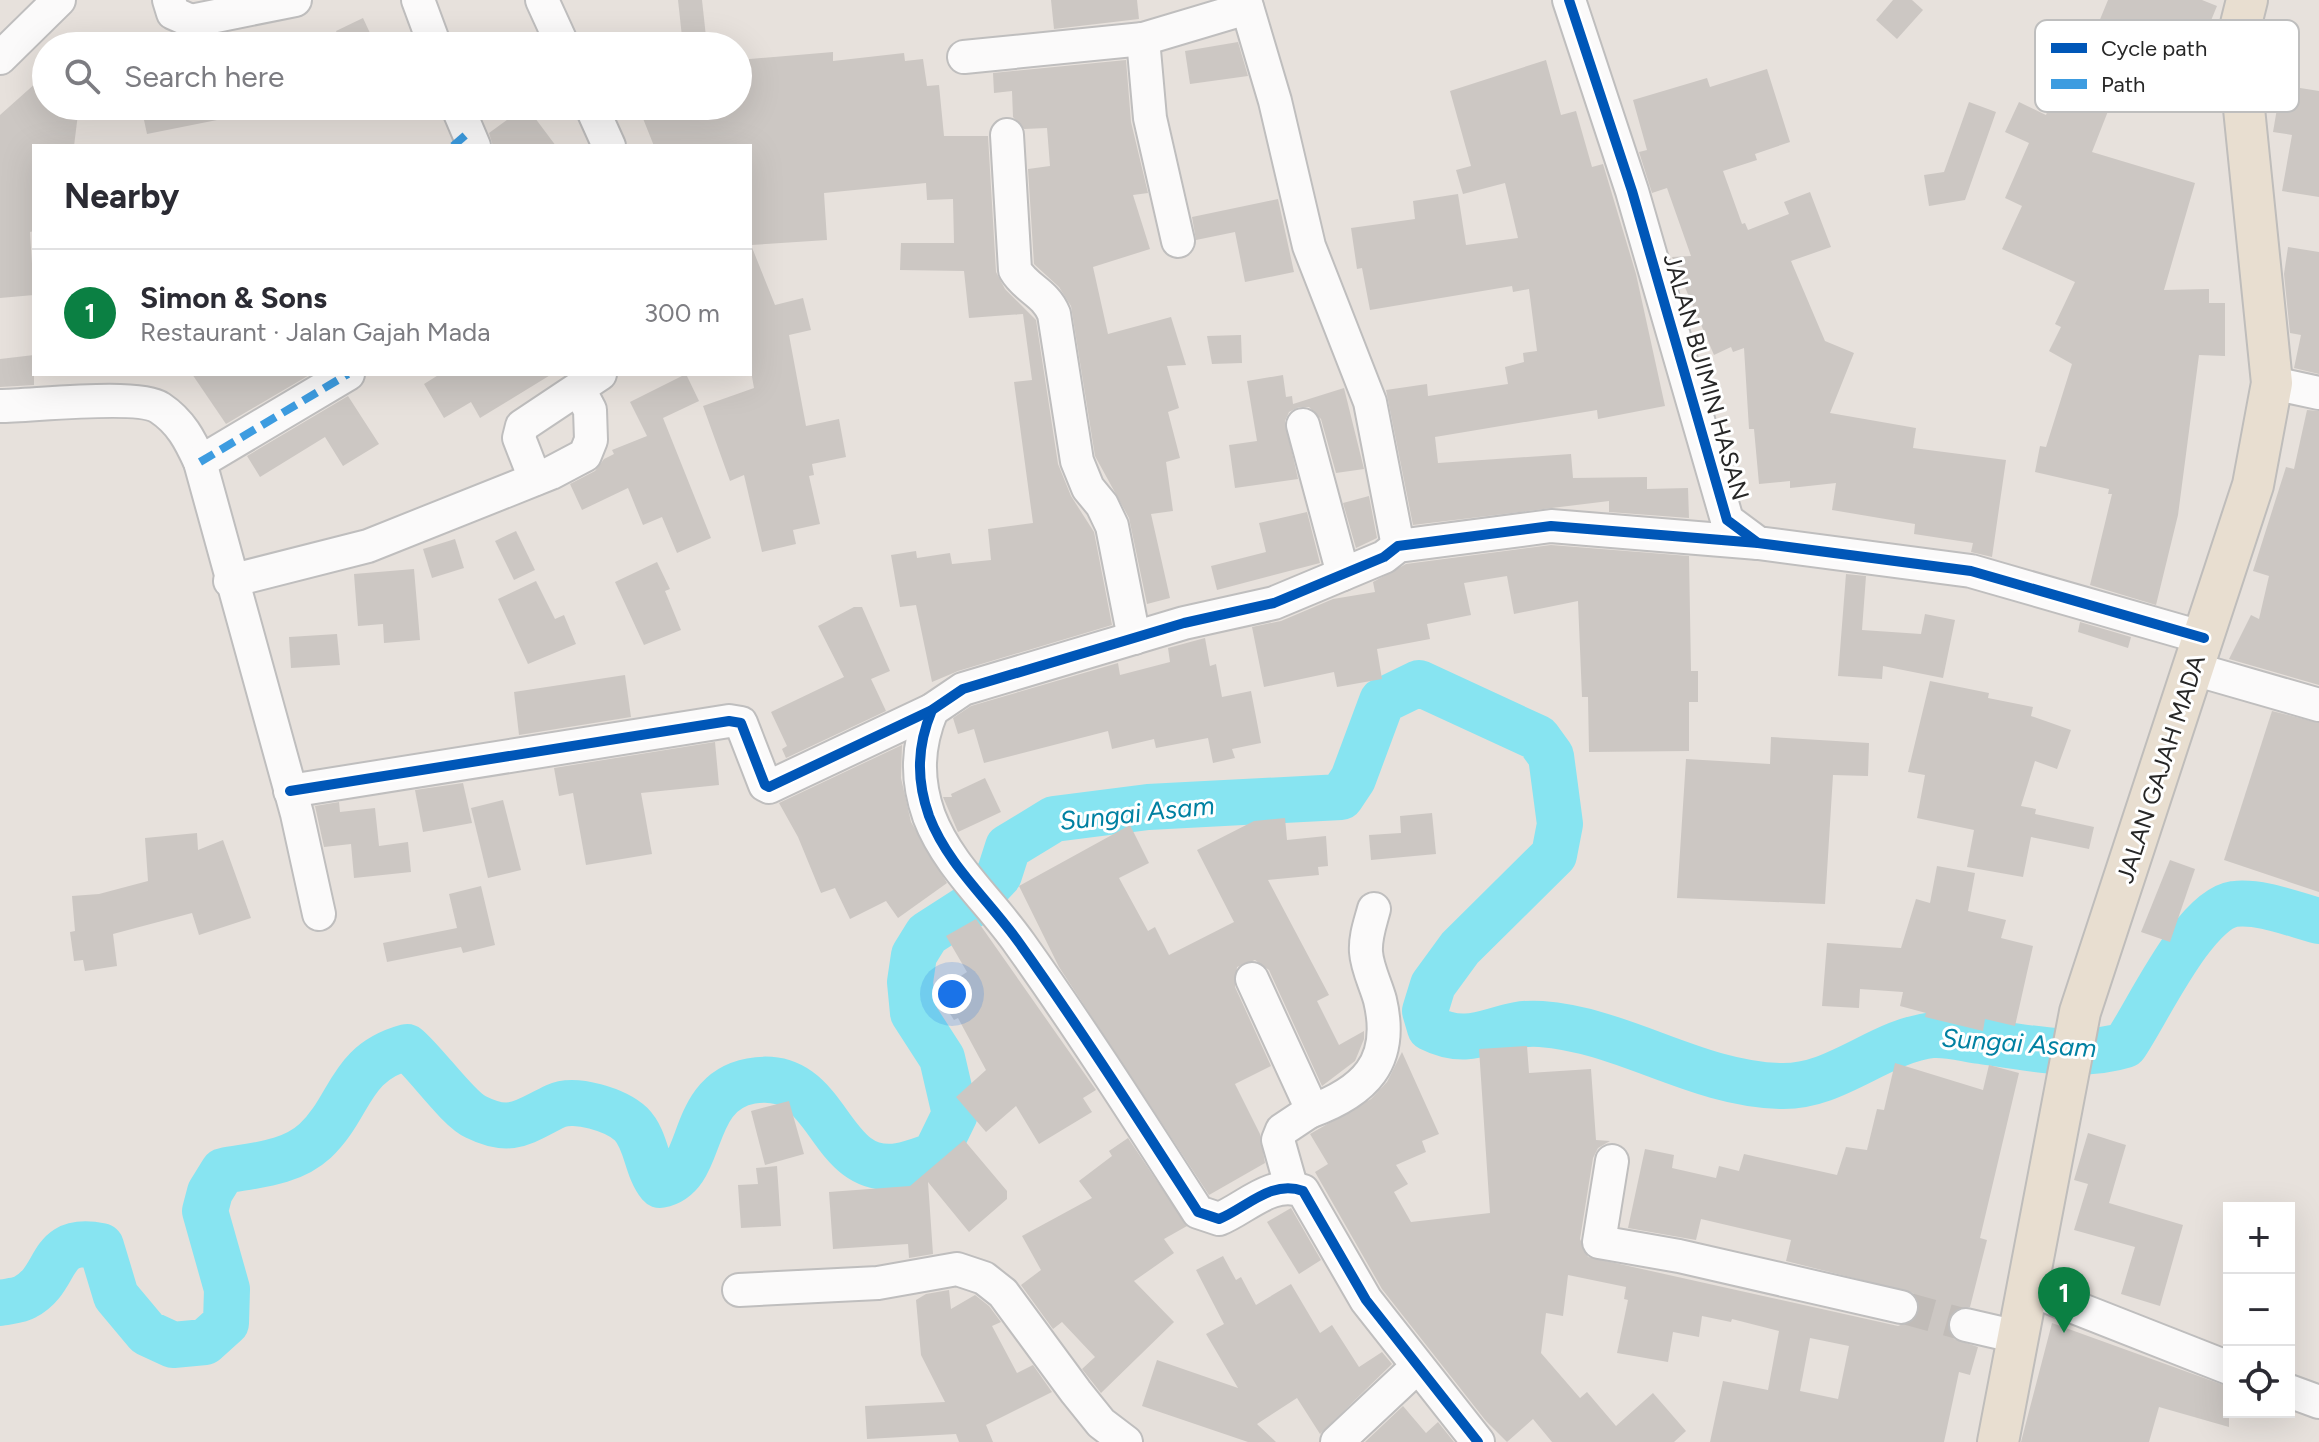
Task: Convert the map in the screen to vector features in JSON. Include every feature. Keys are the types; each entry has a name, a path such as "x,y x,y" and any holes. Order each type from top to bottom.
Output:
{"main road":[{"name":"JALAN GAJAH MADA","path":"2242,20 2247,0"},
{"name":"JALAN GAJAH MADA","path":"1998,1442 2080,1012 2253,485 2272,383 2242,112"}],"street":[{"path":"0,58 59,0"},
{"path":"169,0 173,13 191,21 295,0"},
{"path":"418,0 430,32"},
{"path":"542,0 557,32"},
{"name":"JALAN BUIMIN HASAN","path":"1569,0 1632,191 1722,508 1727,520 1758,543"},
{"path":"964,57 1143,39 1246,4 1275,101 1309,246 1370,402 1398,546"},
{"path":"1143,39 1150,118 1178,241"},
{"path":"597,120 608,144"},
{"path":"1007,135 1015,270 1028,287 1048,300 1054,314 1077,461 1088,488 1102,505 1112,526 1134,638"},
{"path":"200,462 345,376"},
{"path":"230,581 368,546 535,479 585,455 591,440 590,382"},
{"path":"535,479 519,438 520,428 590,382"},
{"path":"2272,383 2319,393"},
{"path":"0,406 119,401 157,405 185,430 200,462 230,581 290,791 319,914"},
{"path":"1303,425 1343,574"},
{"path":"290,791 729,721 741,723 765,785 769,787 932,710 963,689 1134,638 1274,603 1384,557 1398,546 1551,526 1758,543 1971,571 2199,653 2319,705"},
{"path":"932,710 922,735 921,789 941,843 962,875 996,910 1198,1212 1219,1219 1258,1196 1291,1186 1303,1191 1366,1300 1478,1442"},
{"path":"1291,1186 1278,1150 1282,1130 1309,1112 1337,1102 1375,1071 1381,1052 1381,1005 1366,955 1366,936 1374,909"},
{"path":"1252,979 1309,1103 1309,1112"},
{"path":"1612,1161 1599,1242 1679,1256 1901,1307"},
{"path":"739,1290 878,1283 957,1269 984,1278 1003,1293 1101,1423 1126,1442"},
{"path":"2028,1289 2223,1366"},
{"path":"1966,1325 2018,1337"},
{"path":"1337,1442 1417,1367"},
{"path":"2295,1393 2319,1402"}],"building":[{"path":"678,0 702,0 705,32 681,32"},
{"path":"1051,0 1137,0 1139,19 1054,29"},
{"path":"1893,0 1912,0 1923,10 1897,39 1876,20"},
{"path":"2108,0 2202,0 2217,6 2211,20 2100,20"},
{"path":"363,18 370,32 336,32"},
{"path":"1238,42 1248,76 1190,84 1185,51"},
{"path":"833,52 833,61 904,53 905,61 923,59 927,86 939,85 944,136 988,136 996,272 1005,289 1036,320 1058,464 1071,496 1094,532 1112,625 958,671 932,682 916,605 900,607 891,555 916,551 917,558 950,553 952,564 991,560 988,529 1033,523 1014,382 1032,380 1023,314 969,318 964,271 900,270 901,243 954,243 953,199 927,200 926,183 824,193 827,240 752,245 752,144 653,144 644,120 752,120 752,59"},
{"path":"1126,60 1131,122 1148,193 1133,195 1150,249 1093,267 1108,334 1171,317 1186,365 1167,366 1179,408 1168,412 1180,458 1166,462 1173,511 1151,514 1170,598 1147,604 1129,518 1095,456 1071,306 1059,287 1034,264 1028,169 1050,166 1047,128 1024,129 1013,117 1012,91 994,93 993,73"},
{"path":"1546,60 1561,115 1576,111 1592,167 1603,164 1636,274 1665,406 1598,419 1597,410 1435,437 1438,463 1571,454 1573,478 1647,477 1647,489 1688,488 1689,518 1609,512 1609,501 1413,525 1386,390 1427,384 1428,396 1508,384 1505,367 1524,362 1523,353 1537,351 1529,289 1513,292 1512,286 1370,310 1362,268 1357,269 1351,228 1415,219 1413,201 1458,194 1466,245 1518,238 1505,183 1463,194 1456,170 1471,166 1450,91"},
{"path":"1767,69 1790,142 1755,154 1757,160 1723,171 1742,224 1745,223 1748,230 1789,214 1784,202 1810,192 1831,247 1791,261 1825,341 1854,353 1830,413 1916,428 1913,448 2006,460 1992,557 1971,552 1973,543 1914,534 1915,524 1832,510 1836,483 1790,488 1790,481 1759,484 1754,429 1749,429 1744,348 1733,352 1731,347 1714,355 1672,257 1691,256 1667,188 1652,193 1639,152 1647,150 1633,100 1707,78 1710,87"},
{"path":"32,86 32,120 77,120 74,144 32,144 32,295 0,298 0,115"},
{"path":"2299,88 2319,91 2319,197 2282,191 2292,135 2273,132 2276,112 2299,112"},
{"path":"1969,102 1996,112 1965,200 1929,206 1924,175 1944,172"},
{"path":"2019,102 2046,115 2047,112 2108,112 2092,152 2195,183 2164,290 2209,289 2209,303 2225,303 2225,356 2199,355 2178,515 2156,605 2090,585 2112,494 2108,494 2109,489 2035,472 2040,446 2046,447 2072,364 2049,351 2061,327 2055,324 2075,282 2002,249 2022,206 2005,198 2029,143 2005,132"},
{"path":"144,120 217,120 147,134"},
{"path":"507,120 536,120 554,144 492,144 489,133"},
{"path":"1278,199 1294,272 1245,282 1235,232 1196,240 1192,217"},
{"path":"2288,247 2319,252 2319,374 2294,368 2301,335 2290,333 2284,274"},
{"path":"752,248 775,305 803,298 811,330 789,335 806,426 839,419 846,457 812,464 814,475 809,476 820,524 793,530 796,544 762,552 744,475 730,481 703,406 754,388"},
{"path":"1241,335 1242,363 1212,364 1207,336"},
{"path":"32,355 34,385 0,387 0,359"},
{"path":"1283,375 1286,397 1292,396 1293,404 1344,388 1364,469 1336,473 1321,419 1309,407 1299,407 1289,412 1285,421 1298,479 1235,488 1229,445 1257,441 1247,381"},
{"path":"193,376 308,376 226,424"},
{"path":"437,376 549,376 480,418 471,402 444,418 424,384"},
{"path":"687,376 699,401 663,418 711,538 677,553 662,517 643,525 628,488 582,510 570,484 595,471 604,459 614,454 612,450 647,436 630,402"},
{"path":"348,396 379,444 343,466 325,437 260,477 247,456"},
{"path":"2307,410 2319,411 2319,685 2229,659 2251,615 2259,619 2269,576 2253,571 2286,467 2294,469"},
{"path":"1369,496 1377,538 1356,548 1343,503"},
{"path":"1307,512 1320,563 1217,590 1211,566 1266,552 1259,523"},
{"path":"516,531 535,570 514,580 495,541"},
{"path":"455,539 464,568 432,578 423,549"},
{"path":"1551,545 1689,556 1691,671 1698,671 1698,702 1689,702 1689,751 1589,752 1588,697 1582,697 1578,601 1514,614 1507,576 1464,583 1471,615 1427,624 1430,639 1377,649 1382,679 1337,687 1334,672 1264,687 1252,627 1281,621 1333,599 1375,592 1373,582 1406,564"},
{"path":"657,562 670,589 665,591 681,630 644,645 615,582"},
{"path":"414,569 420,640 384,643 383,624 358,626 354,574"},
{"path":"1846,574 1866,576 1862,630 1921,634 1925,614 1955,620 1943,678 1883,666 1882,679 1838,676"},
{"path":"536,581 555,619 564,615 576,644 528,664 498,599"},
{"path":"854,607 862,607 890,671 871,679 886,711 786,758 782,749 787,746 771,712 844,677 818,626"},
{"path":"2080,622 2131,637 2128,648 2078,632"},
{"path":"337,634 340,665 291,668 289,637"},
{"path":"1205,638 1210,666 1216,664 1222,697 1251,691 1261,743 1232,749 1235,758 1213,763 1208,738 1156,748 1154,739 1112,749 1108,731 984,763 974,729 958,734 953,718 971,706 1118,663 1120,675 1170,662 1168,648"},
{"path":"625,675 631,717 519,735 514,692"},
{"path":"1930,681 1989,693 1988,698 2033,707 2031,716 2071,730 2057,769 2035,761 2021,806 2036,809 2035,814 2094,827 2089,849 2031,837 2023,877 1967,867 1974,830 1917,818 1925,775 1908,772"},
{"path":"2272,711 2319,723 2319,892 2224,860"},
{"path":"1771,737 1869,743 1868,776 1833,775 1825,904 1677,898 1686,759 1770,764"},
{"path":"715,742 719,785 641,793 652,854 586,865 573,793 559,796 554,768"},
{"path":"902,745 901,778 911,822 947,883 898,918 886,901 850,919 835,888 821,893 798,837 779,803"},
{"path":"985,778 1001,812 958,832 943,797 952,797 951,794"},
{"path":"463,783 472,823 423,832 415,790"},
{"path":"503,800 521,870 488,878 471,808"},
{"path":"339,802 340,812 375,808 379,846 408,842 411,872 354,878 351,844 324,847 315,806"},
{"path":"1432,813 1436,854 1371,860 1369,835 1401,833 1400,816"},
{"path":"1285,818 1287,840 1326,836 1328,866 1318,867 1319,875 1268,880 1329,995 1317,1001 1339,1045 1364,1031 1364,1039 1355,1061 1322,1086 1269,970 1255,960 1237,967 1235,987 1271,1066 1235,1084 1260,1134 1265,1163 1209,1195 1059,967 1019,886 1130,825 1149,863 1119,878 1148,931 1155,927 1169,955 1234,922 1197,850 1254,821"},
{"path":"197,833 198,850 223,840 251,918 199,935 192,913 113,934 117,966 85,971 83,960 74,961 70,932 75,931 72,896 99,894 148,881 145,838"},
{"path":"2170,860 2195,869 2170,942 2141,932"},
{"path":"1937,866 1975,873 1968,911 2006,920 2001,938 2033,946 2015,1026 1985,1019 1983,1031 1925,1017 1926,1013 1900,1006 1903,992 1860,989 1859,1008 1822,1006 1827,943 1901,948 1916,899 1930,903"},
{"path":"481,886 495,945 463,953 461,947 387,962 383,943 457,928 449,894"},
{"path":"976,919 1096,1090 1083,1098 1092,1112 1039,1144 1016,1106 986,1132 956,1097 986,1070 958,1018 954,1020 936,992 967,972 946,936"},
{"path":"1527,1046 1529,1073 1591,1069 1596,1140 1610,1141 1598,1148 1593,1158 1580,1239 1588,1257 1898,1326 1914,1320 1919,1312 1919,1302 1913,1293 1786,1261 1791,1240 1701,1219 1696,1240 1628,1228 1645,1149 1674,1155 1672,1168 1716,1178 1719,1166 1739,1171 1744,1154 1837,1175 1846,1147 1867,1150 1877,1109 1884,1110 1895,1063 1983,1090 1989,1065 2019,1073 1980,1238 1987,1240 1970,1307 1953,1312 1947,1322 1954,1339 1978,1347 1970,1375 1959,1372 1944,1442 1710,1442 1723,1381 1768,1390 1779,1331 1732,1319 1731,1322 1702,1316 1699,1337 1673,1332 1668,1362 1617,1353 1628,1300 1624,1299 1626,1287 1568,1275 1563,1316 1546,1313 1541,1353 1580,1398 1587,1392 1616,1426 1653,1393 1686,1431 1674,1442 1552,1442 1533,1419 1507,1442 1486,1421 1382,1289 1315,1172 1328,1164 1310,1134 1371,1099 1387,1082 1402,1052 1439,1134 1422,1141 1426,1152 1396,1165 1408,1184 1394,1192 1411,1222 1490,1213 1479,1049","holes":["1810,1338 1849,1346 1838,1399 1800,1391"]},
{"path":"789,1101 804,1154 765,1165 751,1111"},
{"path":"2088,1133 2126,1145 2109,1203 2183,1225 2160,1306 2121,1294 2135,1247 2074,1230 2088,1184 2074,1180"},
{"path":"1128,1138 1187,1226 1164,1239 1174,1253 1134,1281 1174,1322 1101,1393 1082,1369 1095,1357 1062,1322 1053,1329 1021,1285 1041,1270 1022,1236 1092,1198 1079,1181 1112,1156 1109,1151"},
{"path":"964,1140 1007,1191 1007,1199 969,1232 928,1182 933,1254 909,1258 908,1244 833,1249 829,1192 910,1186"},
{"path":"777,1166 781,1226 741,1228 738,1185 758,1184 756,1168"},
{"path":"1291,1208 1321,1260 1299,1274 1267,1222"},
{"path":"1223,1256 1236,1280 1241,1277 1256,1305 1291,1284 1320,1333 1332,1325 1359,1367 1382,1352 1392,1364 1320,1434 1297,1398 1257,1424 1276,1442 1248,1442 1142,1406 1157,1360 1238,1388 1206,1334 1224,1324 1196,1270"},
{"path":"949,1290 951,1309 975,1295 989,1306 1001,1322 992,1326 1017,1373 1033,1365 1052,1392 986,1425 993,1442 959,1442 956,1434 867,1439 865,1406 945,1402 921,1355 916,1300 926,1294"},
{"path":"2052,1323 2223,1385 2223,1418 2229,1418 2229,1427 2159,1407 2149,1442 2021,1442"},
{"path":"1403,1406 1426,1433 1438,1422 1454,1442 1365,1442"}],"waterway":[{"name":"Sungai Asam","path":"0,1303 22,1298 36,1289 62,1252 83,1244 101,1246 116,1296 147,1333 173,1345 205,1342 226,1323 227,1289 205,1211 210,1192 223,1171 283,1159 305,1149 327,1128 362,1075 388,1054 407,1047 460,1105 488,1122 518,1124 556,1106 574,1103 595,1106 616,1114 636,1131 660,1185 675,1178 685,1167 716,1101 730,1089 751,1081 778,1081 798,1090 814,1104 856,1156 875,1165 899,1166 935,1155 955,1114 942,1058 913,1013 910,982 914,955 927,934 969,907 999,875 1008,847 1054,819 1148,807 1341,797 1353,779 1382,701 1419,683 1538,738 1551,756 1560,824 1554,855 1460,948 1433,985 1425,1011 1430,1028 1446,1034 1473,1036 1525,1024 1572,1028 1719,1076 1780,1086 1820,1080 1894,1046 1933,1035 2053,1051 2108,1049 2125,1045 2188,943 2219,910 2234,904 2255,904 2319,921"}],"tunnel":[{"path":"1901,1307 1966,1325"}],"marked path":[{"path":"455,144 467,134"},
{"path":"200,462 345,376"}],"cycle path":[{"path":"1569,0 1632,191 1727,520 1758,543 1971,571 2204,638"},
{"path":"290,791 729,721 741,723 765,785 769,787 932,710 963,689 1184,623 1274,603 1384,557 1398,546 1551,526 1758,543"},
{"path":"932,710 923,737 920,776 929,816 937,834 958,867 1043,977 1198,1212 1219,1219 1270,1192 1292,1188 1303,1191 1366,1300 1478,1442"}],"place":[{"name":"Simon & Sons","path":"2064,1333"}]}
